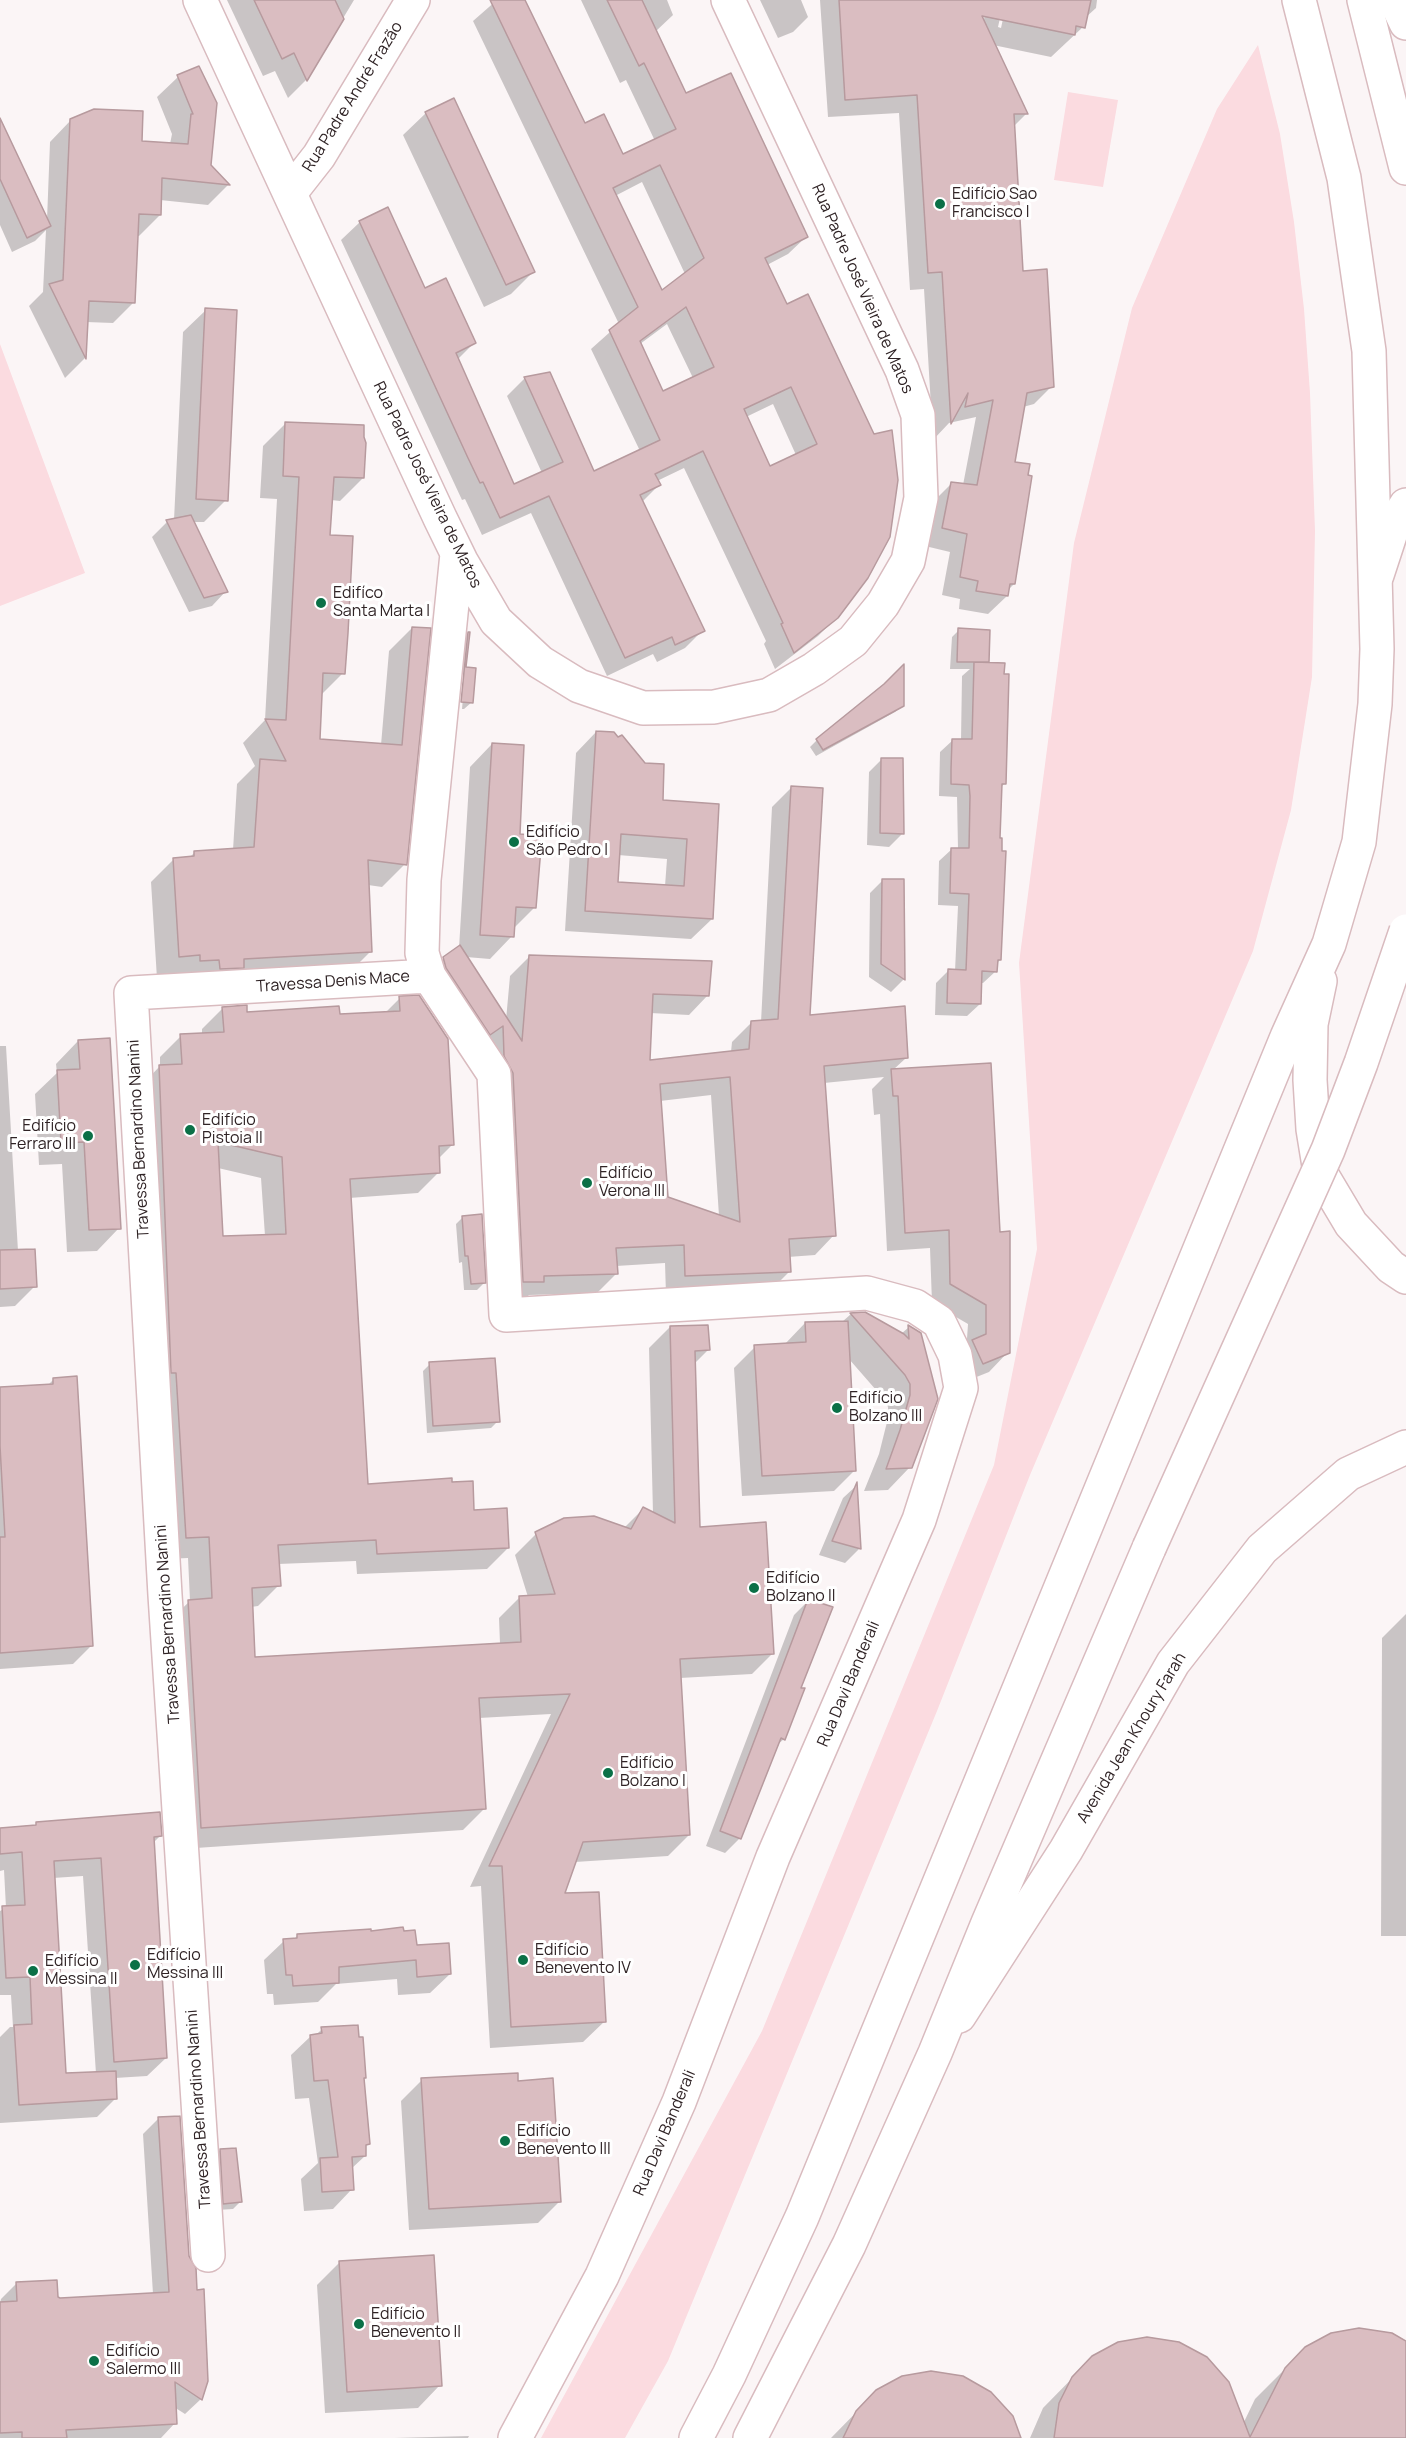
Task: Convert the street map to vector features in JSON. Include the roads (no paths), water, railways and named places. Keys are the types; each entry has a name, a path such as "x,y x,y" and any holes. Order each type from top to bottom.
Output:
{"street":[{"name":"Rua Padre José Vieira de Matos","path":"200,0 457,554 496,621 540,662 579,686 643,708 714,707 770,695 814,669 852,640 883,604 908,561 921,498 918,415 902,370 728,0"},
{"name":"Rua Padre André Frazão","path":"290,193 319,156 413,0"},
{"path":"1299,0 1344,178 1369,351 1377,575 1375,704 1359,842 1329,944 1311,1024 1310,1080 1313,1129 1320,1172 1350,1224 1391,1267 1406,1277"},
{"path":"1374,1 1406,23"},
{"path":"1374,1 1406,168"},
{"path":"1377,575 1393,526 1406,505"},
{"path":"429,976 422,953 424,880 457,554"},
{"path":"759,2430 849,2245 935,2053 988,1923 1149,1548 1328,1150 1365,1052 1406,931"},
{"path":"696,2438 729,2375 802,2217 1287,1037 1329,944"},
{"name":"Travessa Denis Mace","path":"131,993 429,976 494,1074 506,1315"},
{"name":"Travessa Bernardino Nanini","path":"131,993 165,1595 208,2255"},
{"name":"Rua Davi Banderali","path":"506,1315 867,1293 915,1306 939,1322 955,1355 961,1388 919,1520 773,1857 679,2102 602,2276 515,2438"},
{"name":"Avenida Jean Khoury Farah","path":"935,2053 1066,1850 1173,1663 1262,1549 1348,1474 1406,1448"}],"place":[{"name":"Edifício Sao Francisco I","path":"940,204"},
{"name":"Edifíco Santa Marta I","path":"321,603"},
{"name":"Edifício São Pedro I","path":"514,842"},
{"name":"Edifício Pistoia II","path":"190,1130"},
{"name":"Edifício Ferraro III","path":"88,1136"},
{"name":"Edifício Verona III","path":"587,1183"},
{"name":"Edifício Bolzano III","path":"837,1408"},
{"name":"Edifício Bolzano II","path":"754,1588"},
{"name":"Edifício Bolzano I","path":"608,1773"},
{"name":"Edifício Benevento IV","path":"523,1960"},
{"name":"Edifício Messina III","path":"135,1965"},
{"name":"Edifício Messina II","path":"33,1971"},
{"name":"Edifício Benevento III","path":"505,2141"},
{"name":"Edifício Benevento II","path":"359,2324"},
{"name":"Edifício Salermo III","path":"94,2361"}]}
